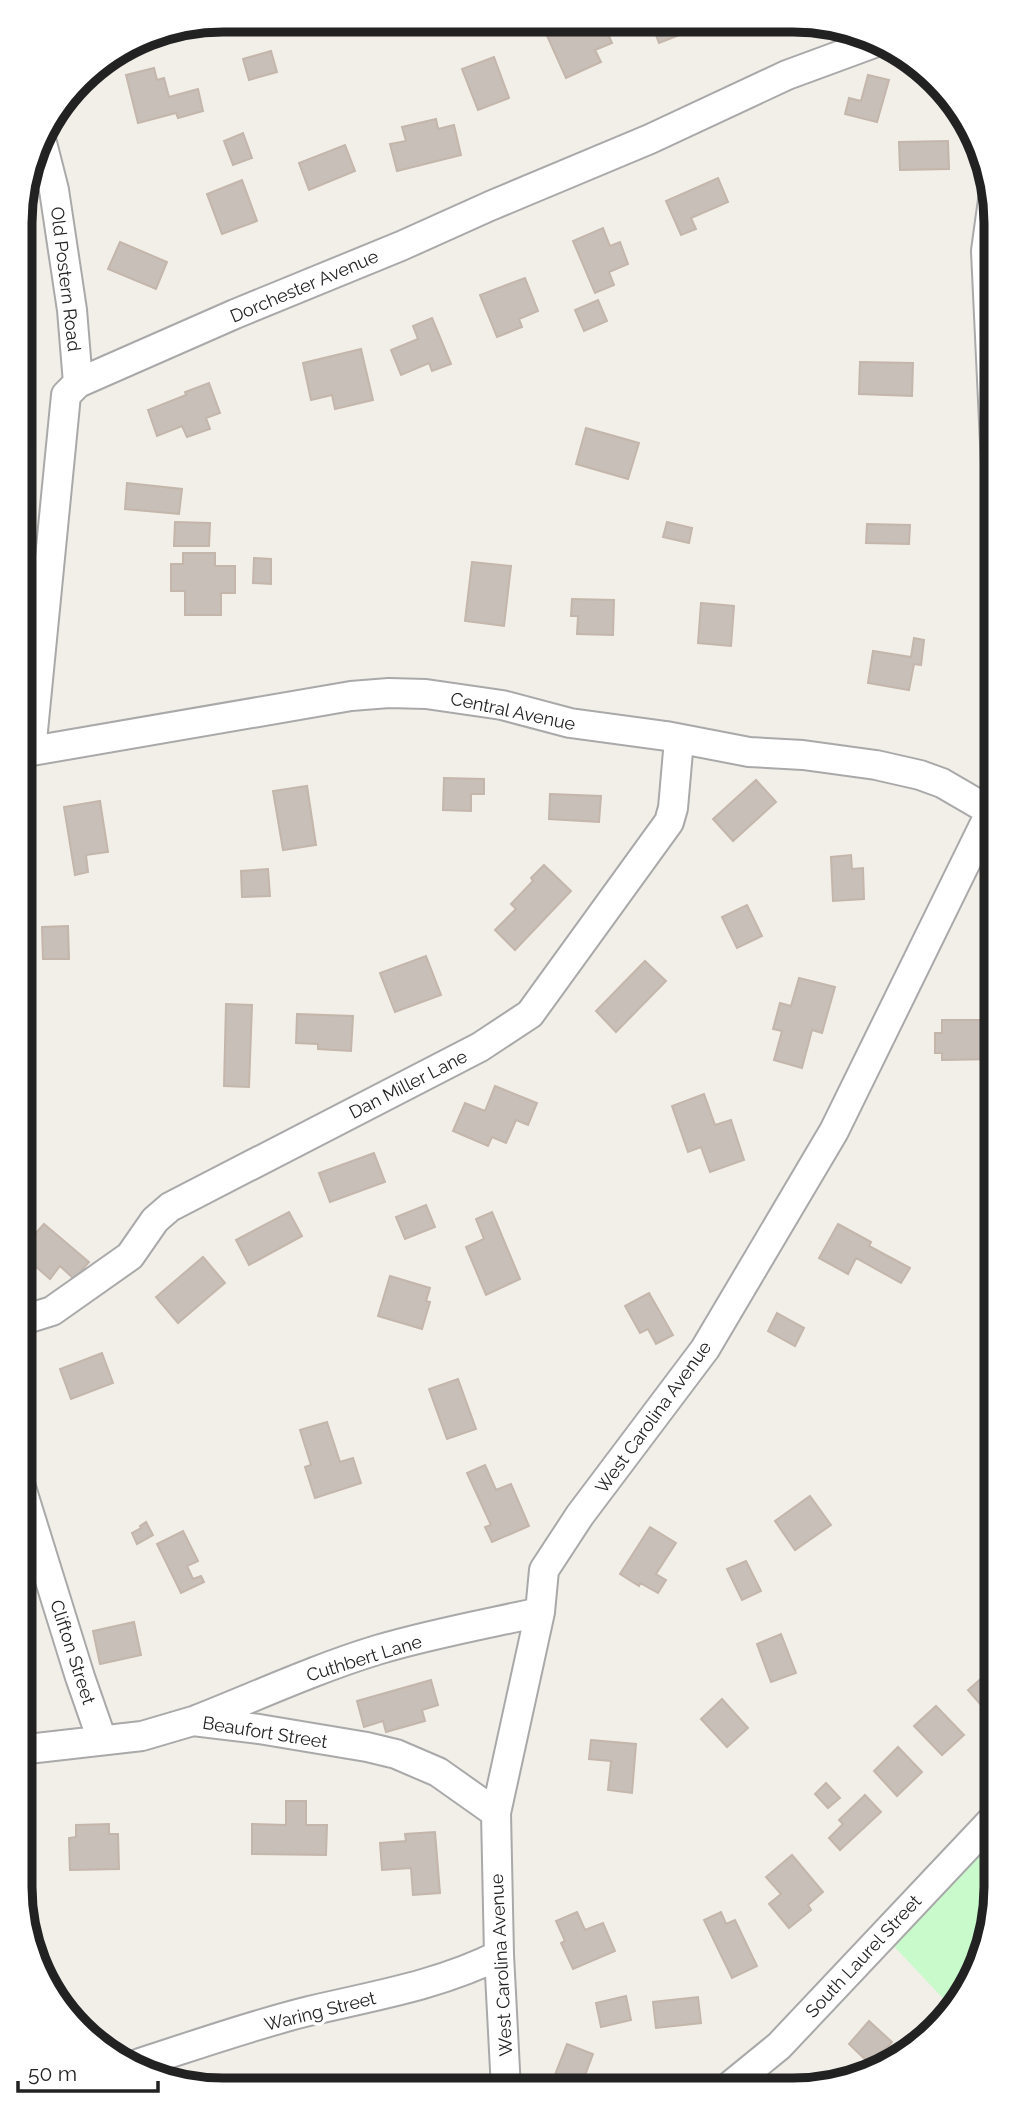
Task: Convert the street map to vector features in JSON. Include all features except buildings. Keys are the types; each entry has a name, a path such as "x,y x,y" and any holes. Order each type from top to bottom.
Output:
{"street":[{"name":"Dorchester Avenue","path":"78,383 650,139 787,75 866,46"},
{"name":"Old Postern Road","path":"45,153 54,190 72,310 78,383"},
{"path":"32,718 66,395 78,383"},
{"path":"32,684 36,693"},
{"name":"Central Avenue","path":"32,751 351,696 426,694 502,705 570,723 749,752 803,755 876,765 920,775 984,802"},
{"name":"Dan Miller Lane","path":"31,1317 52,1311 130,1256 155,1220 170,1207 480,1047 530,1014 669,822 673,808 679,740"},
{"name":"West Carolina Avenue","path":"505,2077 496,1813 540,1612 544,1570 580,1515 705,1349 834,1131 984,829"},
{"name":"Clifton Street","path":"31,1520 102,1740"},
{"name":"Cuthbert Lane","path":"193,1721 289,1681 378,1650 540,1612"},
{"name":"Beaufort Street","path":"31,1749 142,1736 193,1721 367,1747 396,1754 438,1772 496,1813"},
{"name":"South Laurel Street","path":"740,2077 779,2046 984,1829"},
{"name":"Waring Street","path":"145,2061 233,2032 438,1980 476,1967 499,1955"}],"green space":[{"path":"984,1843 981,1924 965,1971 946,2002 888,1940"}]}
